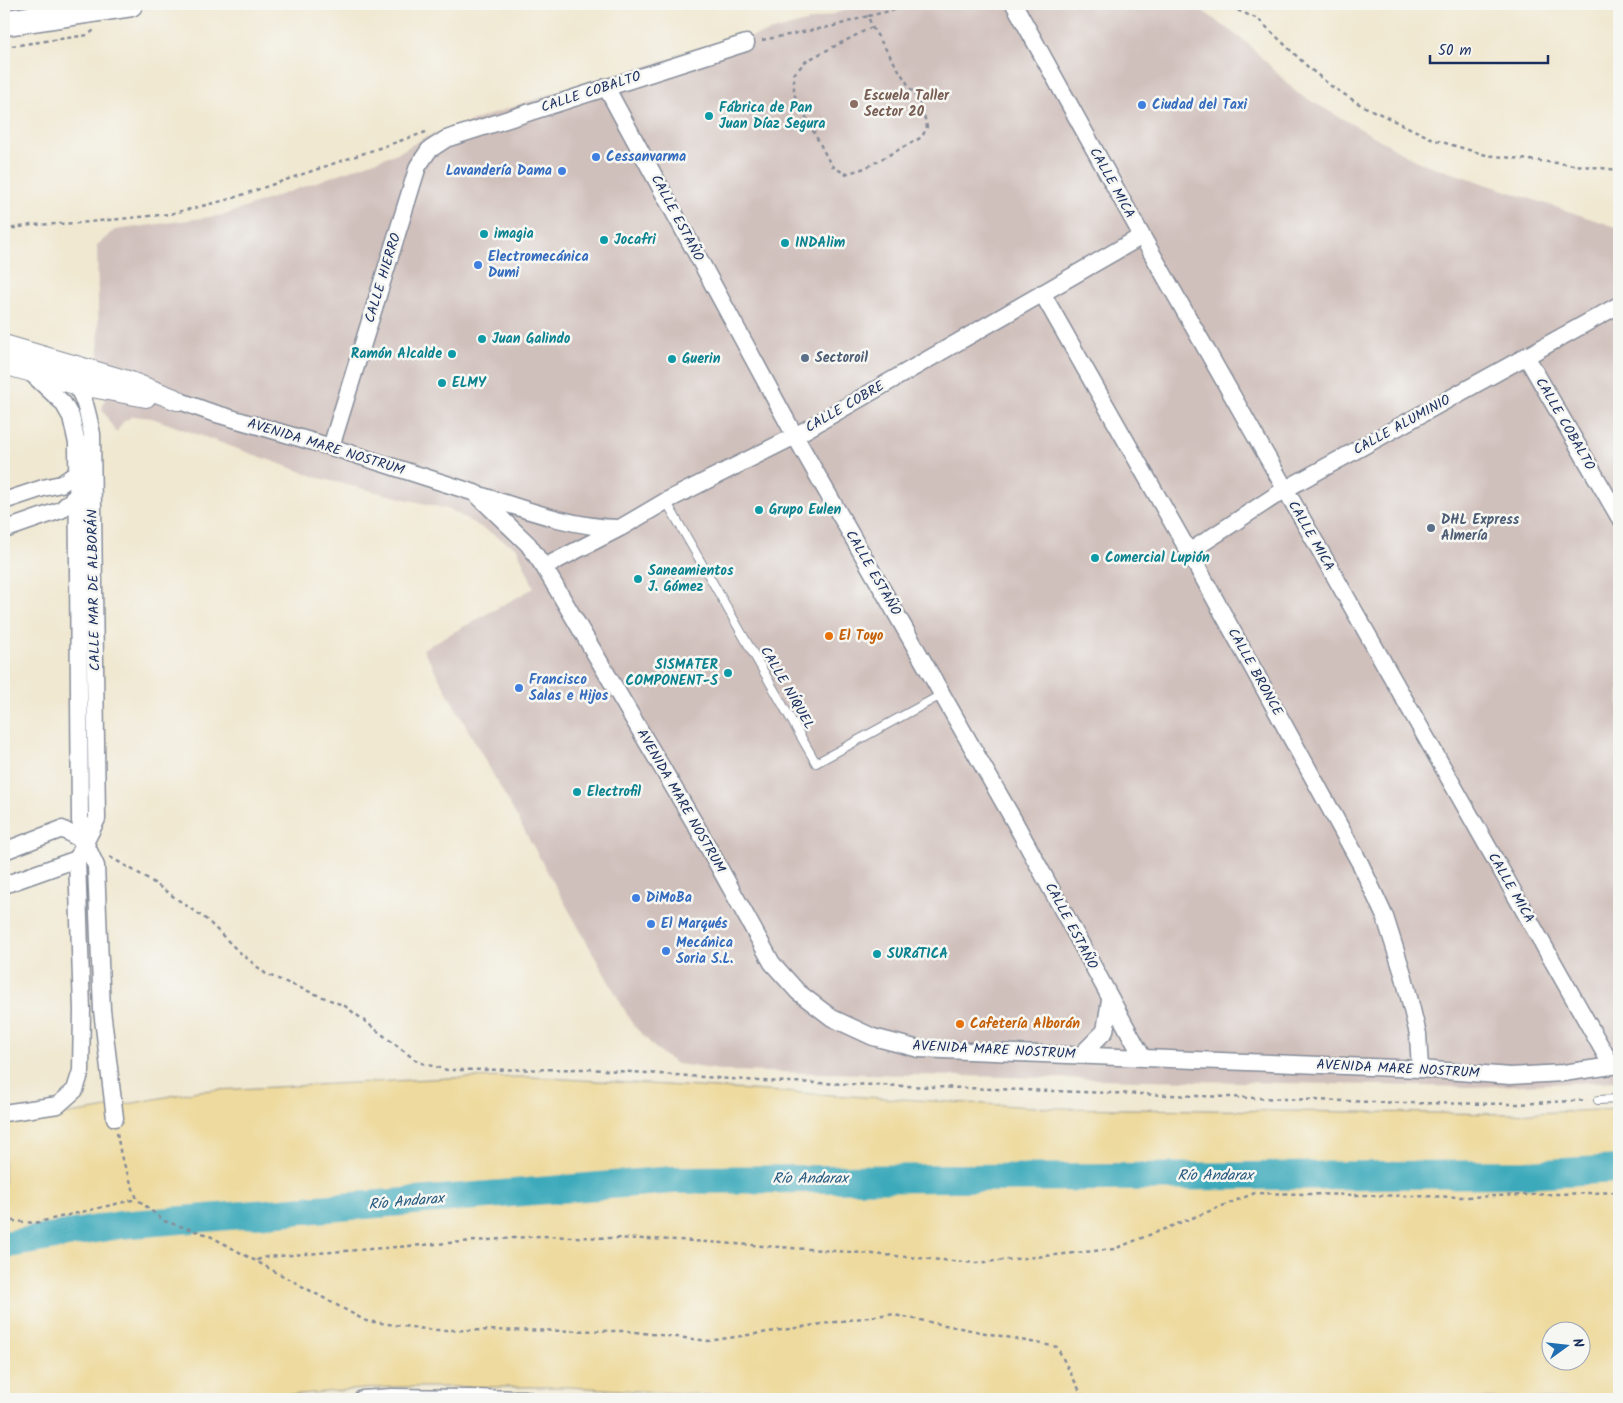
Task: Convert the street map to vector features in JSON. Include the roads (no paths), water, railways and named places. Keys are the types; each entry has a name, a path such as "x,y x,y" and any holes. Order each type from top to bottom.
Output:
{"main road":[{"path":"4,23 130,4"}],"street":[{"name":"CALLE MICA","path":"1014,4 1284,490 1617,1069"},
{"name":"CALLE COBALTO","path":"435,137 446,139 746,43"},
{"name":"CALLE ESTAÑO","path":"606,87 794,436 1013,819 1142,1058"},
{"name":"CALLE HIERRO","path":"331,447 418,166 435,137"},
{"name":"CALLE COBRE","path":"544,567 620,528 666,501 794,436 1142,236"},
{"name":"CALLE BRONCE","path":"1042,293 1189,552 1361,865 1381,908 1404,977 1418,1034 1420,1069"},
{"name":"CALLE ALUMINIO","path":"1189,552 1284,490 1619,305"},
{"name":"AVENIDA MARE NOSTRUM","path":"4,346 34,364 75,384 138,397 177,400"},
{"name":"CALLE COBALTO","path":"1526,356 1619,517"},
{"name":"AVENIDA MARE NOSTRUM","path":"4,364 34,364 128,381 210,412 331,447 544,515 597,528 620,528"},
{"name":"CALLE MAR DE ALBORÁN","path":"34,364 63,404 70,417 76,444 77,473 85,495 78,520 80,821 85,842"},
{"name":"CALLE MAR DE ALBORÁN","path":"4,1114 58,1105 75,1090 82,1070 77,859 97,819 85,495 92,434 84,403 75,384"},
{"path":"4,501 61,484 77,473"},
{"path":"61,484 85,495"},
{"name":"AVENIDA MARE NOSTRUM","path":"475,493 528,544 544,567 698,829 772,963 798,992 832,1018 873,1036 919,1048 1420,1069 1510,1076 1617,1069"},
{"path":"4,530 61,510 85,495"},
{"path":"61,510 78,520"},
{"path":"4,851 62,829 85,842 91,852 96,873 102,1010 115,1118"},
{"path":"4,885 77,859"},
{"path":"1080,1055 1104,1031 1110,1000"},
{"path":"362,1399 392,1397 526,1399"}],"lane":[{"name":"CALLE NÍQUEL","path":"666,501 816,763 941,695"},
{"path":"1598,1100 1619,1099"}],"waterway":[{"name":"Río Andarax","path":"4,1245 120,1225 673,1180 1526,1174 1619,1169"}],"place":[{"name":"Escuela Taller Sector 20","path":"854,104"},
{"name":"Ciudad del Taxi","path":"1142,105"},
{"name":"Fábrica de Pan Juan Díaz Segura","path":"709,116"},
{"name":"Cessanvarma","path":"596,157"},
{"name":"Lavandería Dama","path":"562,171"},
{"name":"imagia","path":"484,234"},
{"name":"Jocafri","path":"604,240"},
{"name":"INDAlim","path":"785,243"},
{"name":"Electromecánica Dumi","path":"478,265"},
{"name":"Juan Galindo","path":"482,339"},
{"name":"Ramón Alcalde","path":"452,354"},
{"name":"Sectoroil","path":"805,358"},
{"name":"Guerin","path":"672,359"},
{"name":"ELMY","path":"442,383"},
{"name":"Grupo Eulen","path":"759,510"},
{"name":"DHL Express Almería","path":"1431,528"},
{"name":"Comercial Lupión","path":"1095,558"},
{"name":"Saneamientos J. Gómez","path":"638,579"},
{"name":"El Toyo","path":"829,636"},
{"name":"SISMATER COMPONENT-S","path":"728,673"},
{"name":"Francisco Salas e Hijos","path":"519,688"},
{"name":"Electrofil","path":"577,792"},
{"name":"DiMoBa","path":"636,898"},
{"name":"El Marqués","path":"651,924"},
{"name":"Mecánica Soria S.L.","path":"666,951"},
{"name":"SURáTICA","path":"877,954"},
{"name":"Cafetería Alborán","path":"960,1024"}]}
